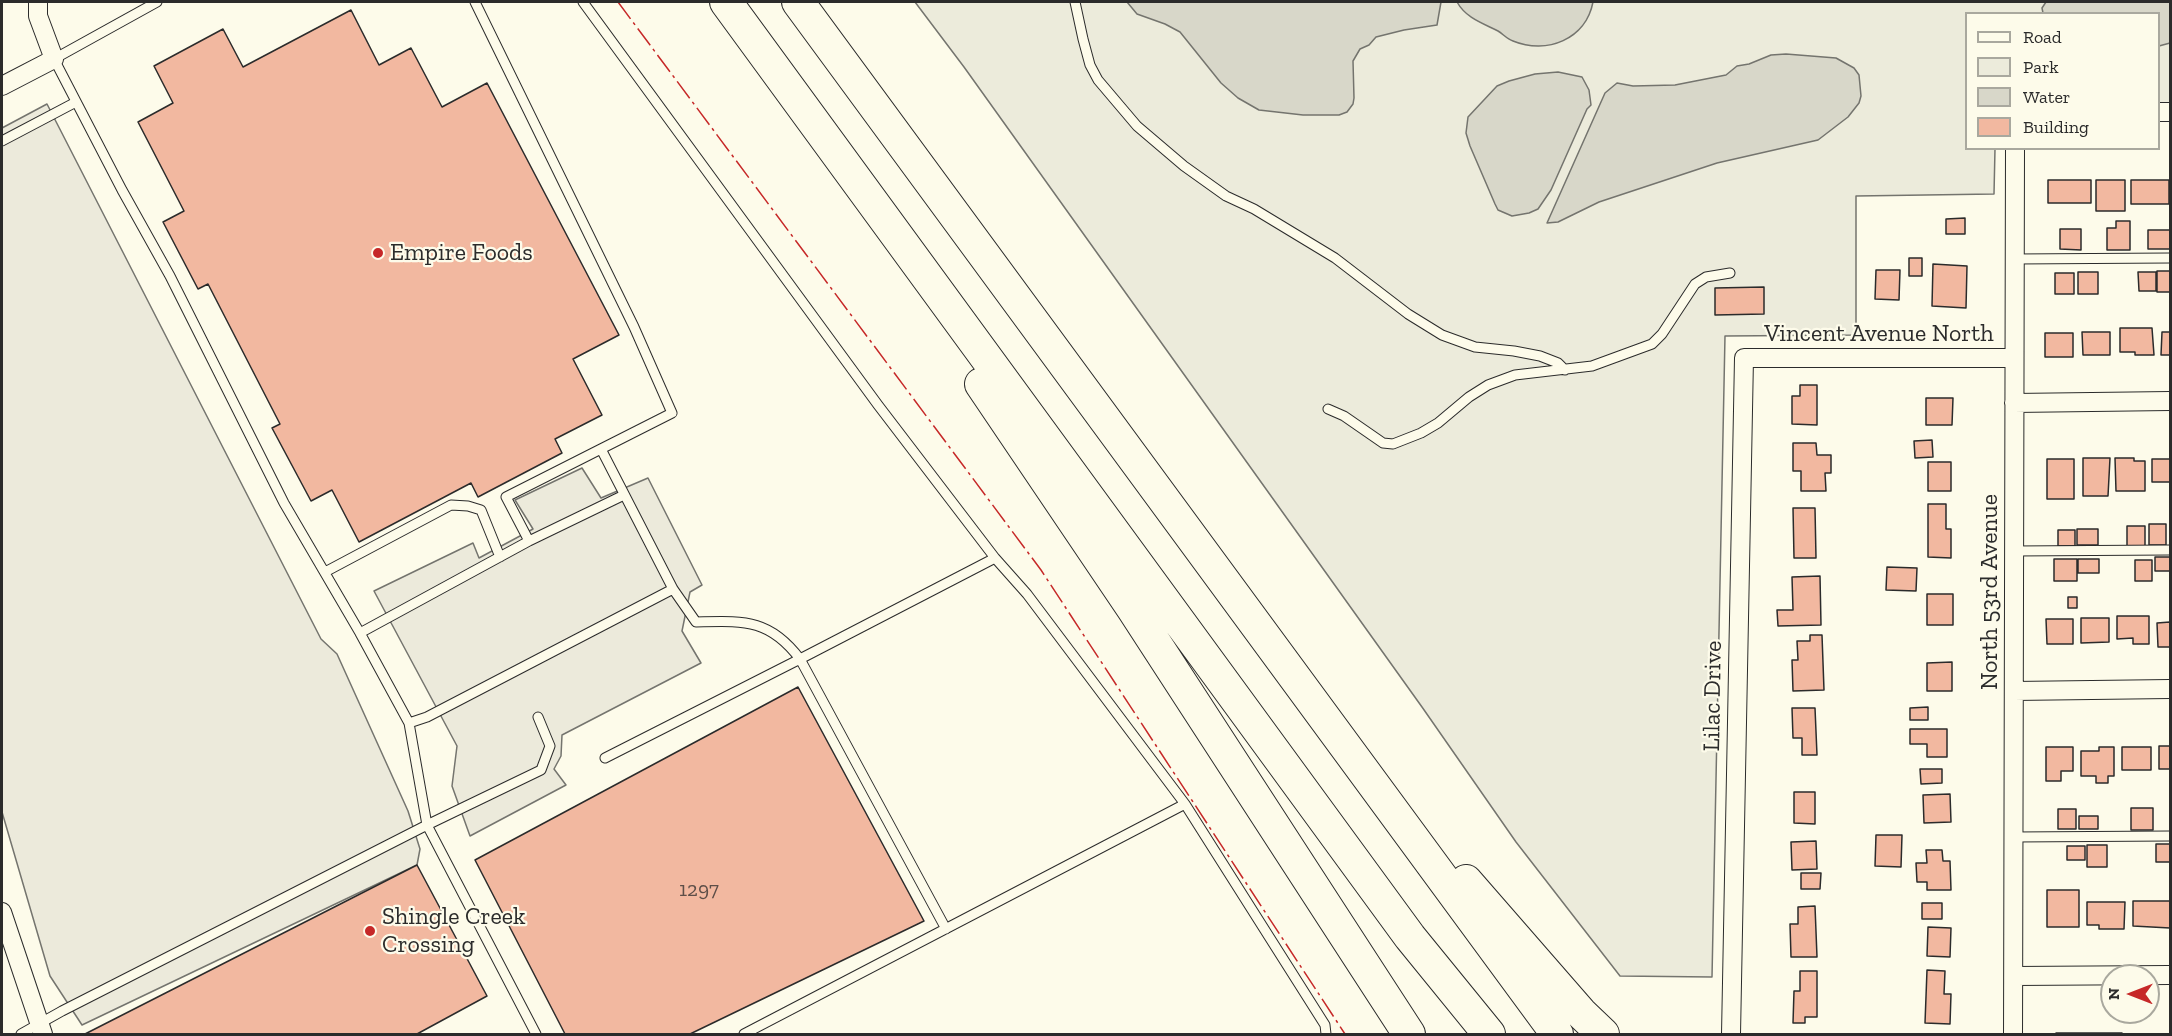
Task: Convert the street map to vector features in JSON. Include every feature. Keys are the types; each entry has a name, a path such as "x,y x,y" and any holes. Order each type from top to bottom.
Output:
{"highway":[{"path":"726,2 1410,936 1489,1035"},
{"path":"798,2 1557,1035"},
{"path":"813,120 966,360 1126,599 1409,1035"},
{"path":"1330,727 1581,1013 1603,1035"}],"street":[{"path":"2,86 54,59 38,16 38,2"},
{"name":"North 53rd Avenue","path":"2013,1035 2015,150"},
{"name":"Vincent Avenue North","path":"1744,358 2014,358"},
{"name":"Lilac Drive","path":"1731,1035 1744,358"},
{"path":"2014,403 2170,401"},
{"path":"2014,691 2170,689"},
{"path":"2,912 41,1030"},
{"path":"2014,976 2170,975"}],"lane":[{"path":"157,2 54,59 127,201 170,276 284,503 360,633 409,723 426,825 536,1035"},
{"path":"475,2 629,316 672,413 506,497 529,541"},
{"path":"583,2 878,405 995,558 1028,594 1185,804 1325,1025 1326,1035"},
{"path":"1075,2 1090,65 1098,80 1137,126 1184,166 1226,196 1335,258 1408,314 1442,335 1475,347 1540,356 1558,363 1565,370"},
{"path":"2,141 76,102"},
{"path":"2015,259 2170,258"},
{"path":"1328,409 1344,416 1383,443 1393,444 1421,433 1438,423 1469,397 1488,385 1515,375 1592,366 1652,344 1662,334 1695,284 1706,277 1730,273"},
{"path":"601,449 673,589 696,622 746,622 765,628 787,641 800,659 946,929"},
{"path":"360,633 529,541 624,495"},
{"path":"325,572 451,505 468,506 481,510 500,557"},
{"path":"2014,551 2170,550"},
{"path":"605,758 995,558"},
{"path":"409,723 427,717 673,589"},
{"path":"21,1035 41,1030 62,1011 426,825 541,770 550,747 538,717"},
{"path":"744,1035 1185,804"},
{"path":"2014,837 2170,836"}],"green space":[{"path":"915,2 2170,2 2170,103 2160,103 2160,12 1965,12 1965,150 1995,150 1994,194 1856,196 1856,335 1725,336 1712,977 1620,976 1516,842 964,67"}],"shaded area":[{"path":"47,104 321,639 337,654 408,811 420,849 417,865 82,1025 50,976 2,812 2,128"},
{"path":"582,468 601,498 648,478 702,585 690,592 682,631 701,663 562,735 561,756 554,769 566,785 470,836 452,786 457,746 374,591 473,543 479,558 533,529 515,500"}],"water":[{"path":"1127,2 1441,2 1437,25 1376,37 1369,45 1360,49 1353,61 1354,98 1347,112 1339,115 1303,115 1259,110 1238,98 1221,83 1180,32 1137,14"},
{"path":"1457,2 1593,2 1589,15 1574,34 1563,41 1539,46 1511,40 1470,16"},
{"path":"2046,2 2170,2 2170,43 2160,46 2160,12 2043,12 2042,8"},
{"path":"1771,55 1836,58 1854,68 1859,75 1861,96 1859,103 1848,117 1818,140 1717,163 1599,202 1558,222 1547,223 1605,93 1617,83 1633,86 1675,85 1726,75 1737,66"},
{"path":"1558,72 1582,77 1589,90 1591,105 1587,109 1551,190 1538,209 1512,216 1498,210 1495,204 1470,146 1466,133 1468,117 1497,86 1535,74"}],"building":[{"name":"Empire Foods","path":"351,10 379,65 411,48 442,107 487,83 619,335 573,359 602,415 555,439 562,453 478,497 471,483 359,542 332,490 311,501 272,428 280,424 208,284 198,289 163,222 184,211 138,122 173,103 154,66 223,29 243,67"},
{"path":"2048,180 2091,180 2091,203 2048,203"},
{"path":"2096,180 2125,180 2125,211 2096,211"},
{"path":"2131,180 2169,180 2169,204 2131,204"},
{"path":"1965,218 1965,234 1946,234 1946,219"},
{"path":"2116,221 2130,221 2130,250 2107,250 2107,228 2116,228"},
{"path":"2060,229 2081,229 2081,250 2060,249"},
{"path":"2148,230 2170,230 2170,249 2148,249"},
{"path":"1909,258 1922,258 1922,276 1909,276"},
{"path":"1933,264 1967,266 1966,308 1932,306"},
{"path":"1876,270 1900,270 1899,300 1875,299"},
{"path":"2157,271 2170,271 2170,292 2157,292"},
{"path":"2078,272 2098,272 2098,294 2078,294"},
{"path":"2138,272 2156,272 2156,291 2139,291"},
{"path":"2055,273 2074,273 2074,294 2055,294"},
{"path":"1764,287 1764,314 1715,315 1715,288"},
{"path":"2120,328 2152,328 2154,355 2120,352"},
{"path":"2082,332 2110,332 2110,355 2083,355"},
{"path":"2162,332 2170,332 2170,355 2161,355"},
{"path":"2045,333 2073,333 2073,357 2045,357"},
{"path":"1800,385 1817,385 1817,425 1792,424 1792,396 1800,396"},
{"path":"1926,398 1953,398 1952,425 1926,425"},
{"path":"1932,440 1933,457 1915,458 1914,441"},
{"path":"1793,443 1816,443 1817,455 1831,455 1831,473 1825,473 1826,491 1801,491 1801,471 1793,471"},
{"path":"2083,458 2110,458 2108,496 2083,496"},
{"path":"2115,458 2134,458 2134,461 2145,461 2145,491 2116,491"},
{"path":"2047,459 2074,459 2074,499 2047,499"},
{"path":"2152,459 2170,459 2170,482 2152,482"},
{"path":"1928,462 1951,462 1951,491 1928,491"},
{"path":"1928,504 1946,504 1946,529 1951,529 1951,558 1928,557"},
{"path":"1793,508 1815,508 1816,558 1794,558"},
{"path":"2149,524 2166,524 2166,545 2149,545"},
{"path":"2127,526 2145,526 2145,546 2127,546"},
{"path":"2077,529 2098,529 2098,545 2077,545"},
{"path":"2058,530 2075,530 2075,546 2058,546"},
{"path":"2155,557 2170,557 2170,571 2155,571"},
{"path":"2054,559 2077,559 2077,581 2054,581"},
{"path":"2078,559 2099,559 2099,573 2078,573"},
{"path":"2135,560 2152,560 2152,581 2135,581"},
{"path":"1887,567 1917,568 1916,591 1886,590"},
{"path":"1820,576 1821,625 1778,626 1777,610 1793,610 1792,577"},
{"path":"1927,594 1953,594 1953,625 1927,625"},
{"path":"2068,597 2077,597 2077,608 2068,608"},
{"path":"2117,616 2149,616 2149,644 2133,644 2133,638 2117,639"},
{"path":"2081,618 2109,618 2109,642 2081,643"},
{"path":"2046,619 2073,619 2073,644 2047,644"},
{"path":"2170,622 2170,647 2158,647 2157,623"},
{"path":"1810,635 1822,635 1824,690 1793,691 1792,660 1798,660 1797,641 1810,641"},
{"path":"1952,662 1952,691 1927,691 1927,663"},
{"path":"798,687 924,921 690,1034 565,1034 475,860"},
{"path":"1928,707 1928,720 1910,720 1910,708"},
{"path":"1792,708 1815,708 1817,755 1802,755 1802,738 1793,738"},
{"path":"1910,729 1947,729 1947,757 1927,757 1927,744 1910,744"},
{"path":"2159,746 2170,746 2170,769 2159,769"},
{"path":"2046,747 2073,747 2073,771 2061,771 2061,781 2046,781"},
{"path":"2099,747 2114,747 2114,776 2108,776 2108,783 2096,783 2096,776 2081,776 2081,751 2099,751"},
{"path":"2122,747 2151,747 2151,770 2122,770"},
{"path":"1920,769 1942,769 1942,783 1921,784"},
{"path":"1794,792 1815,792 1815,824 1794,823"},
{"path":"1950,794 1951,822 1924,823 1923,795"},
{"path":"2131,808 2153,808 2153,830 2131,830"},
{"path":"2058,809 2076,809 2076,829 2058,829"},
{"path":"2079,816 2098,816 2098,829 2079,829"},
{"path":"1876,835 1902,835 1901,867 1875,866"},
{"path":"1816,841 1817,869 1792,870 1791,842"},
{"path":"2156,844 2170,844 2170,862 2156,862"},
{"path":"2087,845 2107,845 2107,867 2087,867"},
{"path":"2067,846 2085,846 2085,860 2067,860"},
{"path":"1926,850 1942,850 1943,861 1950,861 1951,890 1927,890 1927,882 1917,882 1916,863 1927,863"},
{"name":"Shingle Creek Crossing","path":"417,865 487,996 417,1034 85,1034"},
{"path":"1801,873 1821,873 1820,889 1801,889"},
{"path":"2047,890 2079,890 2079,927 2047,927"},
{"path":"2133,901 2170,901 2170,928 2133,926"},
{"path":"2087,902 2125,902 2124,929 2099,929 2099,925 2087,925"},
{"path":"1922,903 1942,903 1942,919 1922,919"},
{"path":"1815,906 1817,957 1791,957 1790,924 1798,924 1798,907"},
{"path":"1928,927 1951,928 1950,957 1927,956"},
{"path":"1927,970 1945,971 1944,994 1951,994 1950,1024 1925,1023"},
{"path":"1800,971 1817,971 1817,1017 1805,1017 1805,1023 1793,1023 1794,991 1800,991"},
{"path":"2122,1033 2122,1034 2056,1034"}],"power":[{"path":"618,2 1041,570 1345,1034"}],"place":[{"name":"Empire Foods","path":"378,253"},
{"name":"Shingle Creek Crossing","path":"370,931"}]}
